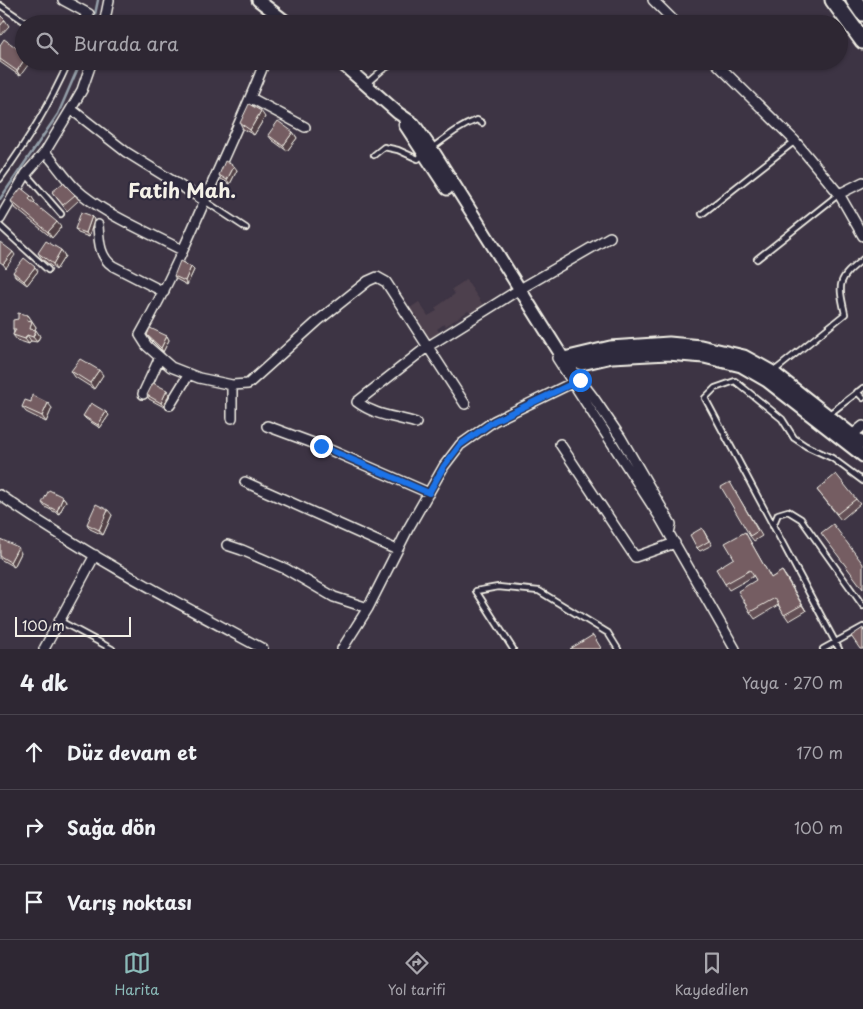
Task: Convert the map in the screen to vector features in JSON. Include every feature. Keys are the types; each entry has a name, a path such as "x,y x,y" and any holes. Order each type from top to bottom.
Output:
{"highway":[{"path":"833,0 844,15"},
{"path":"854,0 863,13"},
{"path":"848,20 863,41"}],"street":[{"path":"63,0 87,12"},
{"path":"106,15 110,0"},
{"path":"654,0 668,15"},
{"path":"263,2 276,15"},
{"path":"0,219 26,174 45,152 71,110 82,90 89,70"},
{"path":"262,70 251,98 164,292 140,335 147,346 171,367 189,374 232,385 248,384 319,320 373,278 377,277 386,282 465,404"},
{"path":"350,70 398,113 414,124 428,152 560,358 621,438 672,524 669,533 735,649"},
{"path":"723,70 795,141 839,194 863,236"},
{"path":"251,98 305,127"},
{"path":"71,110 126,152 205,201"},
{"path":"45,152 75,188 90,200 103,209 182,250"},
{"path":"839,194 863,182"},
{"path":"98,225 100,244 106,260 113,266 164,292"},
{"path":"416,423 386,416 365,408 357,402 427,347 610,237"},
{"path":"560,358 610,347 669,343 701,346 744,356 863,456"},
{"path":"143,394 160,357"},
{"path":"170,405 189,374"},
{"path":"770,377 827,415 863,443"},
{"path":"342,649 368,608 397,550 444,466 460,445 494,421 576,381"},
{"path":"232,385 232,418"},
{"path":"267,426 321,446 429,493"},
{"path":"852,435 863,426"},
{"path":"560,444 634,557 675,543"},
{"path":"245,482 397,550"},
{"path":"0,495 53,531 172,600 263,649"},
{"path":"227,545 286,569 334,597 368,608"},
{"path":"44,649 95,555"}],"lane":[{"path":"0,5 15,15"},
{"path":"0,179 36,127 64,70"},
{"path":"366,84 382,70"},
{"path":"374,155 384,147 398,150 418,159 462,126 477,120 482,123"},
{"path":"702,214 795,141"},
{"path":"26,174 61,214"},
{"path":"757,259 839,194"},
{"path":"205,201 246,228"},
{"path":"0,226 48,270"},
{"path":"770,377 845,314 840,293 842,280 846,273 863,259"},
{"path":"839,649 834,643 705,398 715,388 735,381 782,419 794,438 832,458 863,481"},
{"path":"827,415 863,388"},
{"path":"858,392 863,398"},
{"path":"773,526 778,514 788,511 801,519 863,606"},
{"path":"512,649 476,591 498,587 538,591 608,633 618,649"},
{"path":"60,621 112,649"},
{"path":"823,649 863,628"}],"shaded area":[{"path":"466,280 485,308 474,315 468,311 446,326 444,324 437,329 442,337 430,344 407,310 419,302 428,316 437,311 435,308 455,294 452,289"}],"building":[{"path":"0,15 5,20 0,26"},
{"path":"4,39 15,47 15,70 0,59 0,45"},
{"path":"249,104 261,111 250,130 240,123"},
{"path":"278,121 293,132 283,146 268,135"},
{"path":"225,161 234,166 227,180 219,175"},
{"path":"63,183 75,195 63,205 52,192"},
{"path":"21,188 31,196 29,199 57,222 48,232 11,201"},
{"path":"81,212 92,216 86,233 75,229"},
{"path":"46,241 61,250 53,264 38,253"},
{"path":"0,242 13,252 3,264 0,262"},
{"path":"24,258 35,267 24,281 13,272"},
{"path":"180,261 191,267 185,281 174,276"},
{"path":"18,313 28,315 27,320 32,321 30,329 36,330 33,337 27,335 25,339 13,335 16,329 13,329 13,320 18,319"},
{"path":"150,328 167,336 161,348 147,335"},
{"path":"80,359 99,370 90,383 71,371"},
{"path":"153,383 167,390 161,403 147,395"},
{"path":"32,395 48,403 42,416 22,407 25,400 31,402"},
{"path":"91,403 106,412 98,425 83,416"},
{"path":"836,474 856,499 837,514 817,490"},
{"path":"730,482 758,531 750,536 721,487"},
{"path":"49,490 63,497 57,511 42,503"},
{"path":"96,504 108,510 99,530 87,524"},
{"path":"833,524 863,564 863,589 821,533"},
{"path":"702,528 709,541 697,548 690,535"},
{"path":"745,532 771,578 782,571 802,605 784,615 775,598 750,612 738,591 756,580 750,570 725,584 716,569 734,558 725,543"},
{"path":"0,539 18,547 10,562 0,556"},
{"path":"863,628 863,649 860,649 851,636"},
{"path":"593,635 601,648 570,649"}],"waterway":[{"path":"95,15 98,0"},
{"path":"0,199 58,114 77,70"}],"district":[{"name":"Fatih Mah.","path":"182,190"}],"route":[{"path":"321,446 429,493 444,466 460,445 494,421 580,380"}]}
